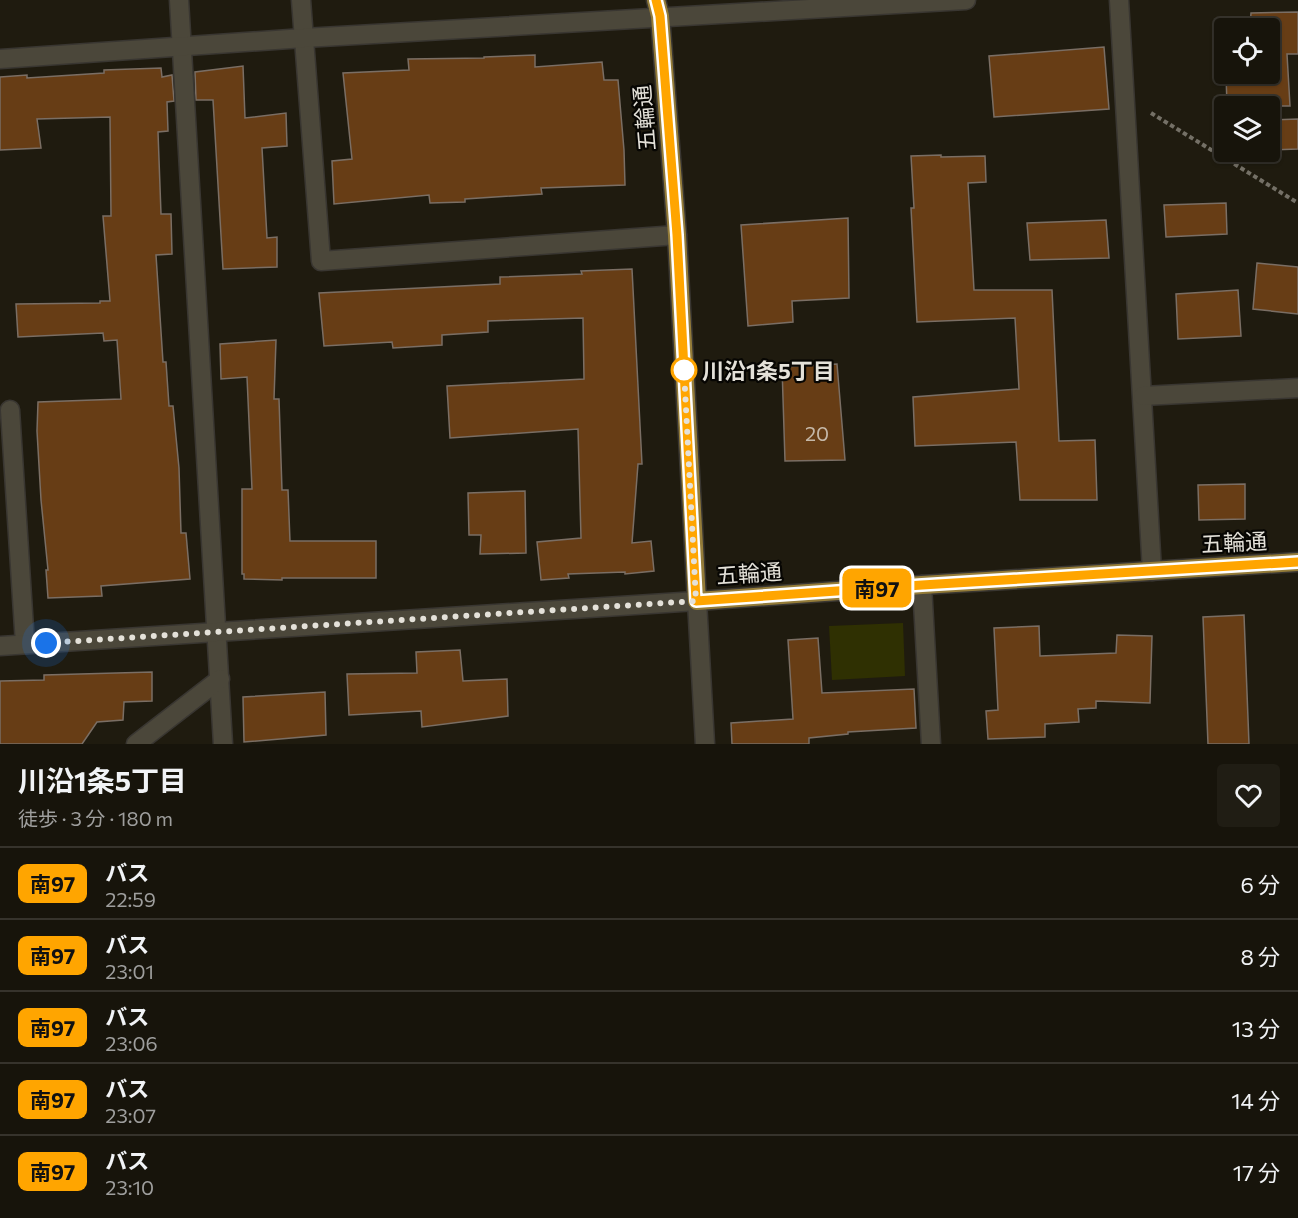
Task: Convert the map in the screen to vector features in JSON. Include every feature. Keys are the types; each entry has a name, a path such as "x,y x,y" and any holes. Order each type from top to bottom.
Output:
{"main road":[{"name":"五輪通","path":"658,8 677,235 696,601 1298,562"}],"street":[{"path":"179,0 223,744"},
{"path":"301,0 321,261 677,235"},
{"path":"0,59 304,38 658,8 966,0"},
{"path":"1119,0 1152,571"},
{"path":"1143,396 1298,388"},
{"path":"10,410 25,644"},
{"path":"922,585 931,744"},
{"path":"0,646 696,601 705,744"},
{"path":"136,744 220,679"}],"path":[{"path":"1125,97 1298,202"}],"shaded area":[{"path":"903,623 905,676 832,680 829,626"}],"building":[{"path":"1298,12 1298,54 1287,54 1290,106 1280,106 1280,96 1227,96 1226,84 1280,84 1280,18 1251,18 1251,13"},
{"path":"1104,47 1109,109 994,117 989,56"},
{"path":"535,55 535,67 602,62 604,80 618,80 625,185 541,188 542,194 465,199 465,202 430,203 429,195 334,204 332,161 352,159 343,73 409,70 408,59"},
{"path":"243,66 245,118 286,113 287,146 262,148 267,238 277,237 277,267 223,269 213,100 196,100 195,72"},
{"path":"161,68 162,77 172,75 174,101 167,102 168,131 158,132 161,214 171,214 172,254 156,255 163,362 166,362 169,406 173,406 179,468 181,533 186,533 190,579 101,586 102,596 48,598 46,570 48,570 37,431 38,402 121,399 117,340 104,341 103,333 18,337 16,304 110,301 103,216 111,216 110,117 37,119 41,148 0,150 0,77 27,75 27,78 104,73 104,70"},
{"path":"1298,119 1298,149 1280,150 1280,120"},
{"path":"941,155 941,157 985,156 986,182 968,183 974,290 1052,290 1059,441 1095,440 1097,500 1020,500 1016,442 915,446 913,397 1019,389 1015,318 917,322 911,208 914,208 911,156"},
{"path":"1226,203 1227,234 1166,237 1164,205"},
{"path":"848,218 849,298 792,301 793,322 748,326 741,225"},
{"path":"1106,220 1109,258 1030,260 1027,223"},
{"path":"1257,263 1298,267 1298,314 1253,309"},
{"path":"632,269 642,464 638,464 632,543 651,541 654,571 625,574 625,572 568,574 569,578 541,580 537,542 581,538 578,429 450,438 447,386 584,379 583,318 488,321 488,332 442,335 442,345 393,348 392,342 324,346 319,293 500,284 500,277 582,274 581,271"},
{"path":"1238,290 1241,336 1178,339 1176,294"},
{"path":"276,340 274,399 279,399 282,490 288,490 290,541 376,541 376,578 244,579 244,574 242,574 242,489 252,489 247,377 221,379 220,344"},
{"path":"837,364 845,460 785,461 782,367"},
{"path":"1245,484 1245,519 1199,520 1198,485"},
{"path":"525,491 526,553 480,554 481,535 469,535 468,493"},
{"path":"1244,615 1249,744 1208,744 1203,617"},
{"path":"1039,626 1040,656 1116,653 1117,635 1152,636 1150,703 1096,701 1096,708 1078,709 1079,722 1045,724 1045,737 988,739 986,711 998,710 994,628"},
{"path":"818,638 822,693 914,689 916,728 848,732 848,734 809,738 809,744 732,744 731,723 793,719 788,640"},
{"path":"460,650 463,681 507,679 508,716 422,727 421,711 349,715 347,674 417,673 416,652"},
{"path":"152,672 152,701 124,702 123,720 97,722 82,744 0,744 0,681 44,680 44,675"},
{"path":"325,692 326,735 244,742 243,697"}],"bus line":[{"name":"南97","path":"656,0 660,16 677,235 696,601 1298,562"}],"place":[{"name":"川沿1条5丁目","path":"684,370"}],"route":[{"path":"46,643 696,601 684,370"}]}
